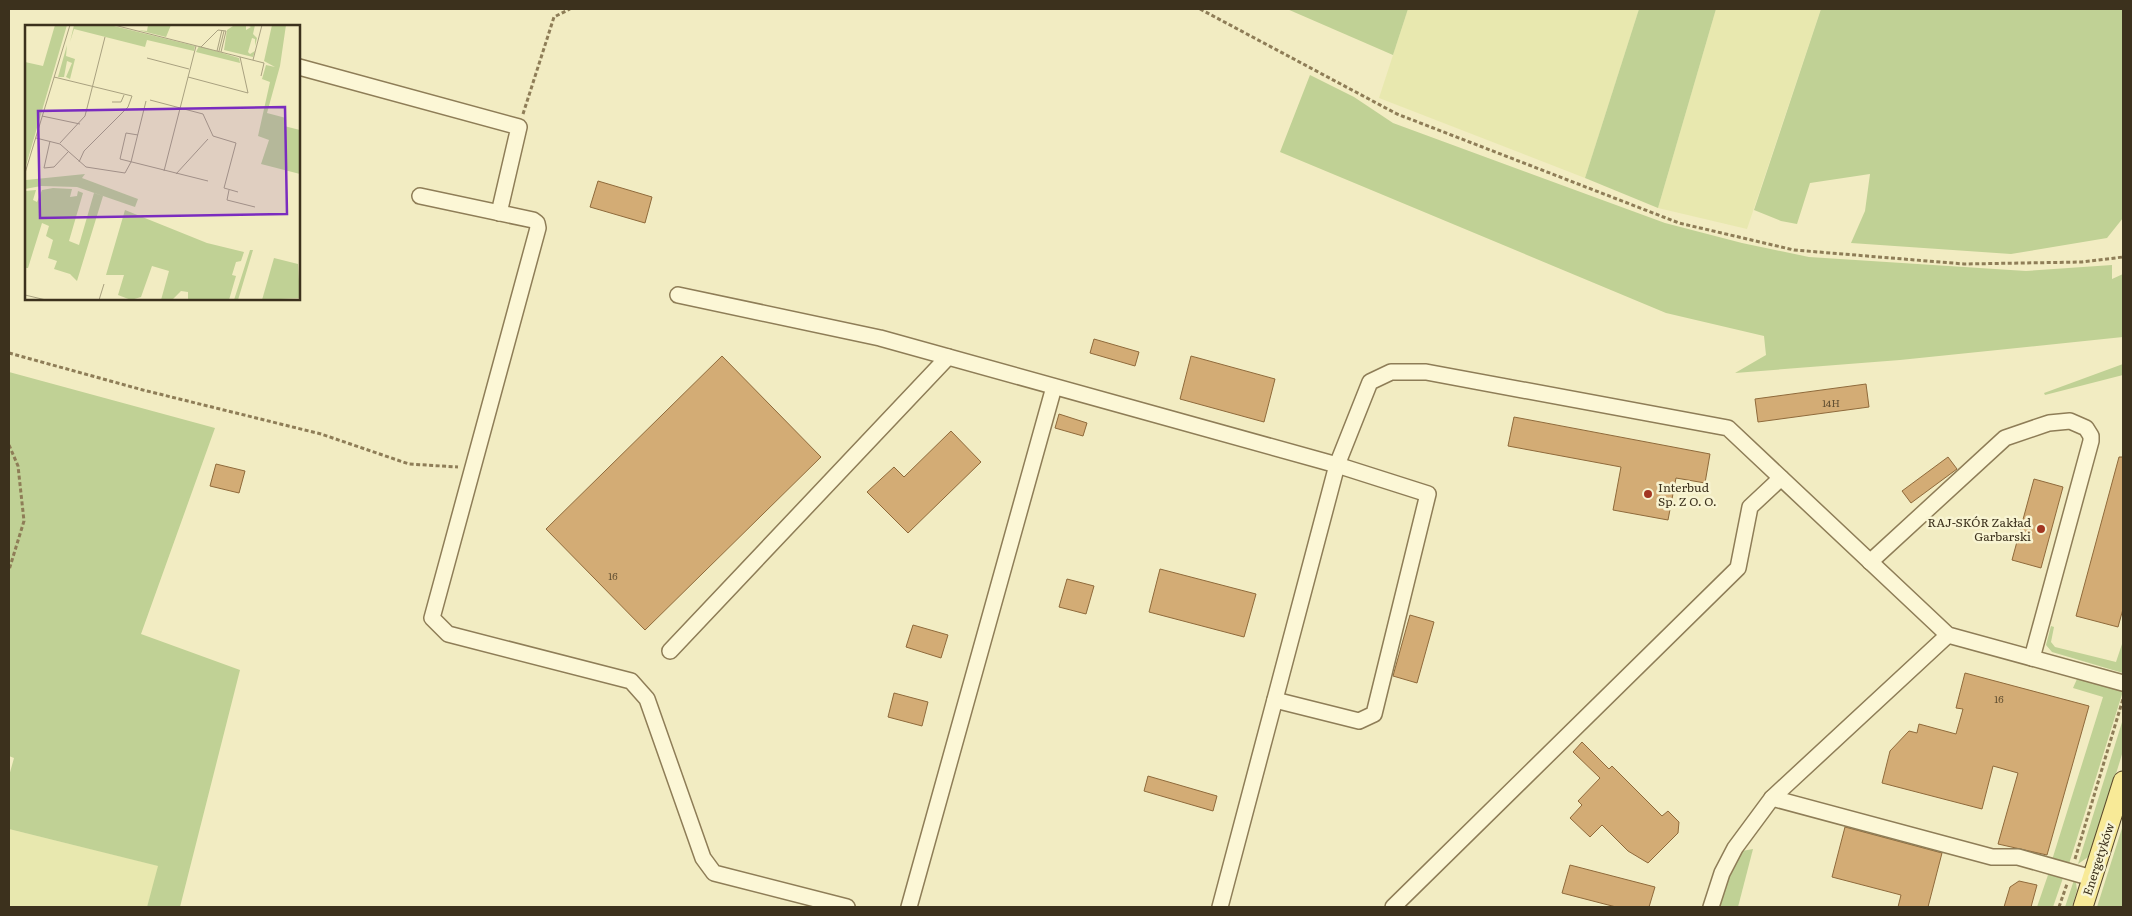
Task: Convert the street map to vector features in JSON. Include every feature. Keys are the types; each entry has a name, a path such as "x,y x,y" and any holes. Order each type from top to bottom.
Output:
{"main road":[{"name":"Energetyków","path":"2083,907 2123,781"}],"lane":[{"path":"300,67 519,127 499,213"},
{"path":"420,196 533,220 537,223 538,228 432,618 448,634 631,681 647,699 703,858 714,873 847,907"},
{"path":"678,295 880,338 1337,465 1428,494 1374,714 1359,721 1275,700"},
{"path":"670,651 948,357"},
{"path":"1220,907 1337,465 1370,382 1391,372 1426,372 1728,428 1948,635 2123,683"},
{"path":"909,907 1054,386"},
{"path":"1870,562 2005,438 2049,423 2070,421 2086,428 2091,436 2091,441 2032,658"},
{"path":"1393,907 1738,568 1752,503 1781,478"},
{"path":"1711,907 1722,873 1735,848 1772,798 1948,635"},
{"path":"1772,798 1992,857 2018,856 2092,878"}],"path":[{"path":"519,127 554,17 570,9"},
{"path":"1200,9 1397,114 1679,223 1794,250 1964,264 2082,262 2123,257"},
{"path":"9,353 143,390 321,434 409,464 473,468"},
{"path":"9,445 18,466 24,521 9,570"},
{"path":"2059,907 2123,699"}],"green space":[{"path":"1287,9 1408,9 1393,55"},
{"path":"1408,9 1639,9 1585,178 1379,98"},
{"path":"1639,9 1716,9 1658,208 1585,178"},
{"path":"1716,9 1821,9 1747,229 1658,208"},
{"path":"1821,9 2123,9 2123,218 2107,238 2011,254 1851,243 1865,211 1870,174 1810,183 1797,224 1781,221 1754,210"},
{"path":"1310,75 1354,97 1393,123 1665,223 1742,243 1809,257 2026,271 2112,265 2112,279 2123,274 2123,337 1900,360 1735,373 1766,355 1764,336 1666,313 1280,152"},
{"path":"2123,364 2123,375 2045,395 2044,393"},
{"path":"9,372 215,428 141,634 240,670 180,907 147,907 158,866 9,829 9,776 14,758 9,756"},
{"path":"2051,626 2054,627 2051,642 2055,647 2116,662 2123,641 2123,673 2052,652 2046,645"},
{"path":"2077,679 2123,691 2069,864 2052,860 2103,697 2073,688"},
{"path":"2123,719 2123,751 2091,855 2078,864"},
{"path":"2123,825 2123,907 2097,907"},
{"path":"9,829 159,866 147,907 9,907"},
{"path":"1753,849 1738,907 1717,907 1722,890 1742,851"},
{"path":"2049,872 2064,875 2053,907 2037,907"},
{"path":"2074,880 2077,890 2072,907 2065,907"}],"building":[{"path":"598,181 652,197 645,223 590,207"},
{"path":"1094,339 1139,352 1135,366 1090,353"},
{"path":"722,356 821,457 645,630 546,529"},
{"path":"1191,356 1275,379 1264,422 1180,399"},
{"path":"1866,384 1869,407 1758,422 1755,399"},
{"path":"1059,414 1087,423 1083,436 1055,428"},
{"path":"1514,417 1710,454 1705,483 1676,478 1668,520 1613,510 1621,467 1508,446"},
{"path":"951,431 981,462 908,533 867,492 894,467 904,477"},
{"path":"1948,457 1957,469 1911,503 1902,491"},
{"path":"2119,457 2123,457 2123,609 2118,627 2076,616"},
{"path":"216,464 245,471 239,493 210,486"},
{"path":"2034,479 2063,487 2041,568 2012,560"},
{"path":"1160,569 1256,594 1244,637 1149,612"},
{"path":"1067,579 1094,586 1086,614 1059,607"},
{"path":"1410,615 1434,622 1417,683 1393,676"},
{"path":"913,625 948,635 941,658 906,647"},
{"path":"1965,673 2089,706 2047,855 1998,844 2018,773 1993,766 1982,809 1882,783 1890,751 1909,731 1917,733 1919,724 1956,734 1963,709 1956,708"},
{"path":"894,693 928,702 922,726 888,717"},
{"path":"1582,742 1609,769 1612,766 1662,816 1668,811 1679,822 1678,833 1648,863 1628,851 1602,825 1590,837 1570,818 1582,805 1578,801 1600,778 1573,752"},
{"path":"1148,776 1217,796 1213,811 1144,791"},
{"path":"1845,827 1942,853 1928,907 1898,907 1901,895 1832,877"},
{"path":"1570,865 1655,887 1649,907 1616,907 1562,893"},
{"path":"2019,881 2037,885 2031,907 2004,907 2010,887"}],"place":[{"name":"Interbud Sp. Z O. O.","path":"1648,494"},
{"name":"RAJ-SKÓR Zakład Garbarski","path":"2041,529"}]}
